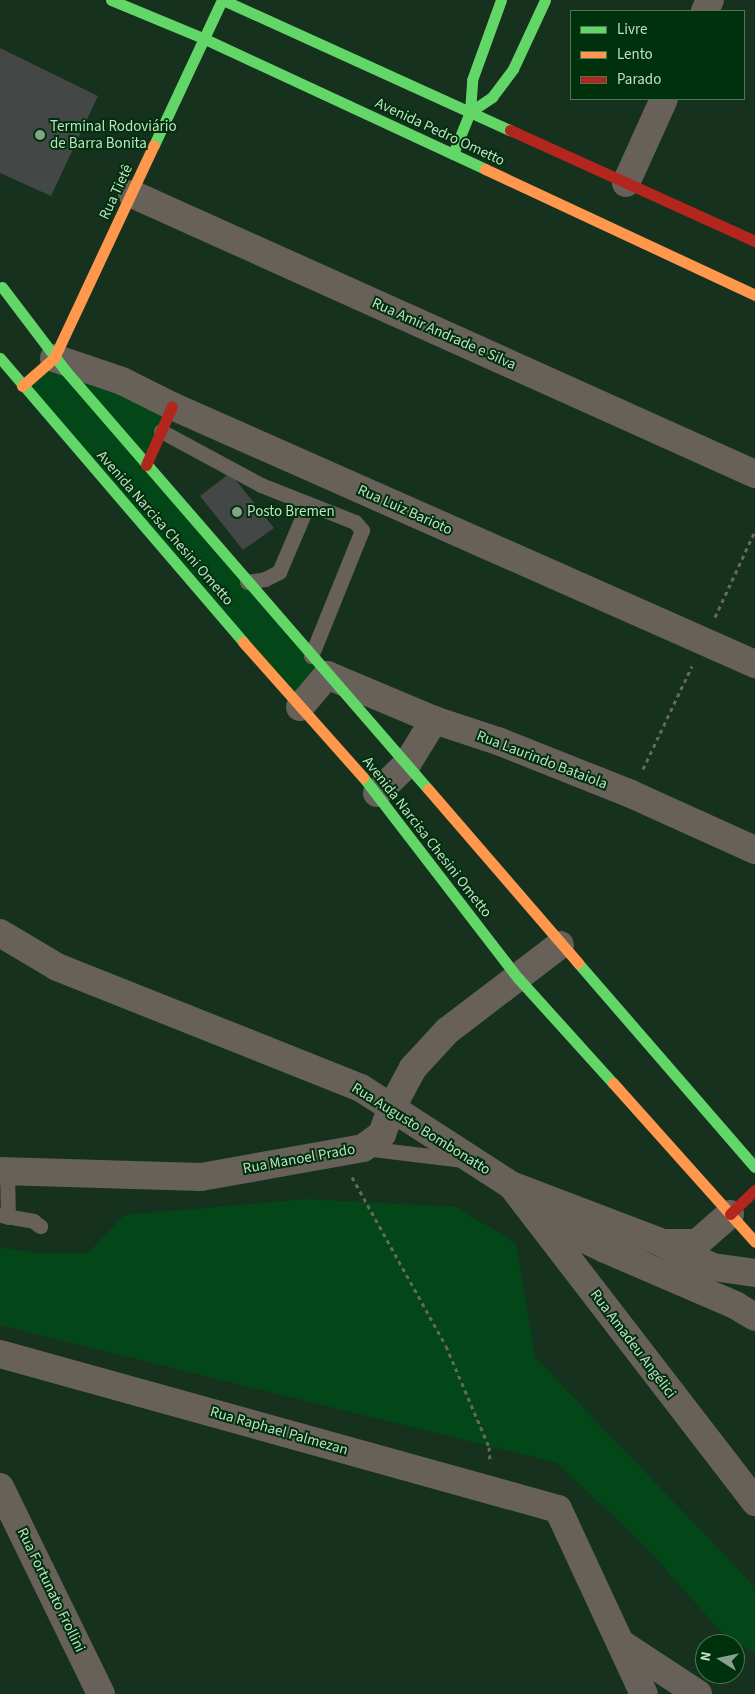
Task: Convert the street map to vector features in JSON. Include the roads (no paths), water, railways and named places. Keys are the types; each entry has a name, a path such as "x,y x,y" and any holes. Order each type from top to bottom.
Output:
{"street":[{"name":"Avenida Pedro Ometto","path":"111,0 205,39 755,295"},
{"name":"Avenida Pedro Ometto","path":"223,0 755,242"},
{"name":"Rua Tietê","path":"54,358 223,0"},
{"path":"453,154 470,112 472,80 501,0"},
{"path":"470,112 492,97 513,69 545,0"},
{"path":"626,183 664,100"},
{"name":"Rua Amir Andrade e Silva","path":"132,194 755,474"},
{"path":"1,274 1,288"},
{"name":"Avenida Narcisa Chesini Ometto","path":"1,288 54,358 407,764 560,945 755,1167"},
{"name":"Avenida Narcisa Chesini Ometto","path":"0,358 22,386 300,707 377,793 518,978 755,1242"},
{"path":"22,386 54,358"},
{"name":"Rua Luiz Barioto","path":"54,358 122,381 172,406 755,664"},
{"path":"146,465 172,406"},
{"path":"300,707 319,665"},
{"name":"Rua Laurindo Bataiola","path":"319,665 434,720 498,741 631,794 755,850"},
{"path":"377,793 407,764 434,720"},
{"name":"Rua Augusto Bombonatto","path":"0,933 57,966 361,1088 511,1185 663,1244 697,1243 730,1214"},
{"name":"Rua Manoel Prado","path":"3,1171 201,1177 350,1150 382,1134 392,1107 414,1068 448,1031 560,945"},
{"name":"Rua Amadeu Angélici","path":"511,1185 755,1502"},
{"path":"730,1214 755,1190"},
{"path":"535,1215 605,1249 678,1280 708,1297 755,1337"},
{"path":"663,1244 713,1267 755,1273"},
{"path":"708,1297 713,1267"},
{"path":"708,1297 735,1305 755,1317"},
{"name":"Rua Raphael Palmezan","path":"0,1354 558,1509 622,1644"},
{"name":"Rua Fortunato Frollini","path":"0,1487 101,1694"},
{"path":"622,1644 644,1694"},
{"path":"622,1644 698,1694"}],"lane":[{"path":"161,431 261,485 355,522 362,530 319,665"},
{"path":"247,582 265,579 279,572 308,504"},
{"path":"350,1150 476,1162"},
{"path":"3,1171 4,1216 33,1221 40,1226"}],"place":[{"name":"Terminal Rodoviário de Barra Bonita","path":"40,135"},
{"name":"Posto Bremen","path":"237,512"}]}
